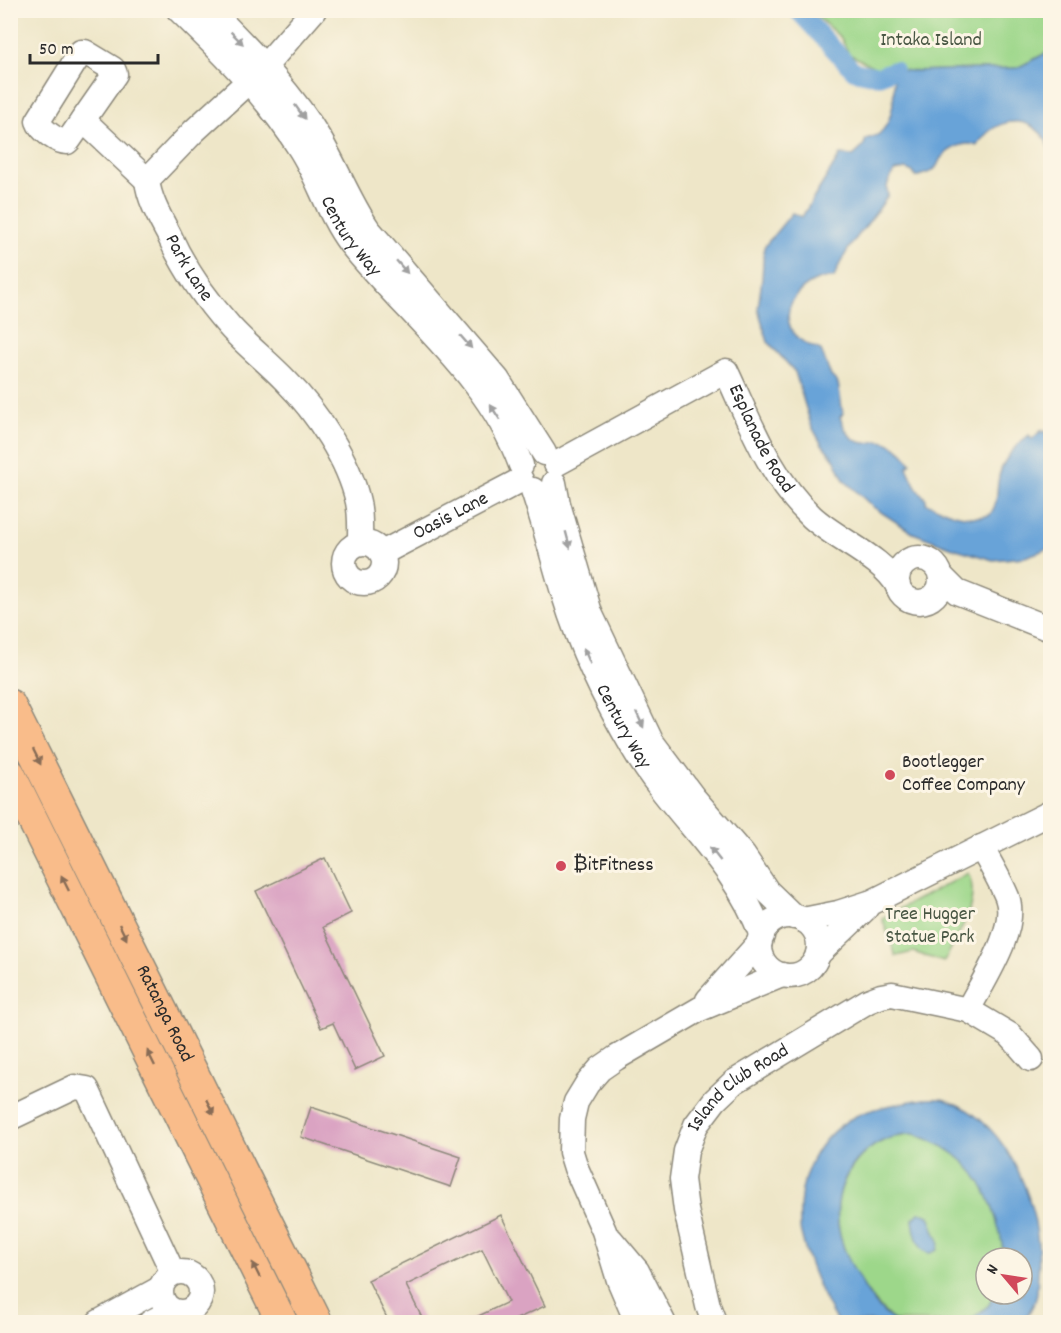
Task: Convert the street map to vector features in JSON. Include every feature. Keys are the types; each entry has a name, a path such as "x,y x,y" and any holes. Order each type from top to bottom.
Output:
{"main road":[{"name":"Ratanga Road","path":"10,705 317,1323"},
{"name":"Ratanga Road","path":"10,774 282,1323"}],"street":[{"name":"Century Way","path":"179,10 257,73"},
{"name":"Century Way","path":"210,10 257,73 319,139 354,208 368,229 497,379 533,439 543,518 572,620 589,661 620,725 656,782 731,874 748,902 761,939"},
{"path":"83,120 147,180 194,131 257,73 314,10"},
{"name":"Park Lane","path":"147,180 154,203 172,243 211,303 240,337 298,393 327,435 357,499 360,543"},
{"name":"Esplanade Road","path":"538,472 726,371 766,457 781,481 812,517 832,534 888,571 898,586"},
{"name":"Century Way","path":"538,472 558,504 590,613 651,741 693,797 743,855 767,891 798,919"},
{"name":"Oasis Lane","path":"382,553 538,472"},
{"path":"360,543 373,544 382,553 385,566 379,578 367,584 354,581 346,573 344,561 349,550 360,543"},
{"name":"Esplanade Road","path":"867,556 883,561 907,563"},
{"path":"949,584 939,588 926,601 913,601 902,594 898,586 899,572 907,563 915,559 923,559 934,564 949,584 1050,629"},
{"path":"700,1009 773,922 785,917 798,919 838,913 872,902 1050,813"},
{"path":"968,1010 1003,941 1009,910 1008,899 977,849"},
{"path":"643,1318 619,1280 604,1231 571,1152 572,1119 576,1102 600,1069 700,1009 782,975 803,973 813,964 818,954 872,902"},
{"path":"798,919 810,925 817,935 818,954"},
{"path":"761,939 761,954 766,964 773,971 782,975"},
{"name":"Island Club Road","path":"714,1323 686,1210 682,1179 686,1151 696,1125 715,1100 734,1082 868,1001 881,996 905,996 968,1010 1010,1035 1031,1059"},
{"path":"10,1118 75,1087 87,1089 167,1280 161,1297 165,1305 172,1311 201,1314 201,1285 195,1276 184,1271 167,1280 109,1317"},
{"path":"151,1323 172,1311"}],"green space":[{"name":"Intaka Island","path":"811,11 1050,11 1050,51 1017,68 912,71 876,68 849,54 841,38"},
{"name":"Tree Hugger Statue Park","path":"968,873 972,884 970,907 944,962 913,952 896,956 882,918"},
{"path":"912,1133 954,1152 977,1177 991,1203 1002,1246 974,1246 974,1306 988,1306 968,1322 894,1321 865,1289 844,1249 839,1228 838,1207 842,1186 863,1154 891,1138"}],"water":[{"path":"1050,51 1050,154 1045,139 1036,129 1027,124 1008,122 991,130 977,146 968,144 949,151 929,172 915,177 913,172 906,169 895,171 888,182 888,195 845,254 834,278 812,282 803,288 790,306 788,316 790,327 797,337 821,350 831,376 838,383 843,414 840,417 846,430 857,441 885,442 902,452 911,463 907,467 917,488 926,499 926,503 965,516 990,515 996,502 1000,474 1009,455 1029,435 1032,439 1042,430 1044,433 1050,427 1050,548 1025,557 993,560 913,533 873,507 844,480 835,460 821,443 811,425 795,372 768,342 758,309 764,247 792,213 802,217 840,155 853,156 863,147 866,139 878,135 885,128 893,104 894,70 1017,68"},
{"path":"923,1099 946,1100 969,1111 989,1127 1019,1172 1029,1198 1038,1251 1037,1295 1034,1304 1034,1246 1003,1246 988,1196 966,1163 944,1147 921,1136 899,1135 884,1140 861,1156 843,1183 837,1213 843,1246 850,1262 875,1303 896,1322 837,1322 811,1268 801,1233 800,1210 804,1181 815,1155 832,1133 856,1116 880,1108"},
{"path":"920,1212 929,1216 939,1242 938,1249 932,1253 923,1250 917,1238 913,1219"},
{"path":"988,1306 1033,1306 1023,1322 968,1322"}],"building":[{"path":"325,858 351,913 323,927 385,1056 355,1070 333,1023 321,1028 256,891"},
{"path":"311,1107 461,1157 451,1187 301,1137"},
{"path":"501,1215 545,1306 510,1322 466,1322 508,1302 482,1249 406,1285 424,1322 389,1322 368,1280"}],"waterway":[{"path":"797,10 854,71 878,76 894,70"}],"place":[{"name":"Bootlegger Coffee Company","path":"890,775"},
{"name":"₿itFitness","path":"561,866"}]}
